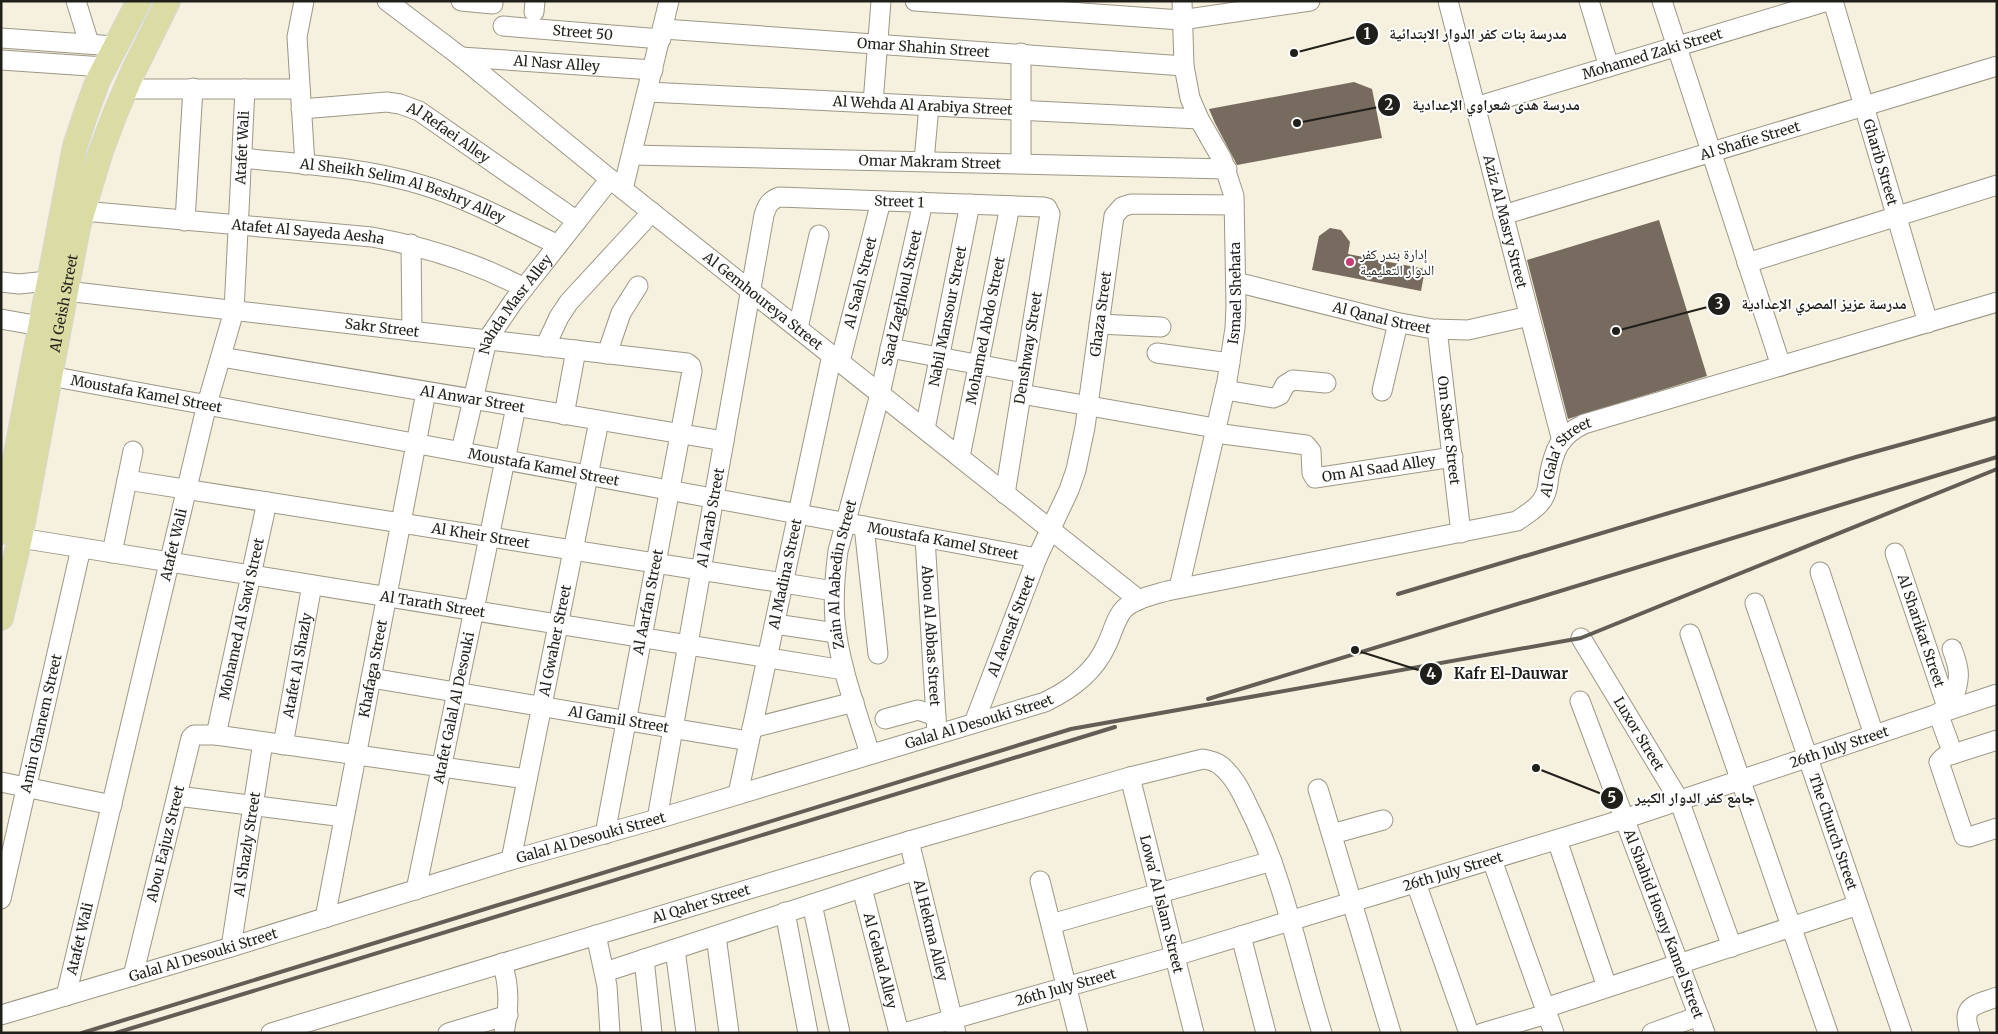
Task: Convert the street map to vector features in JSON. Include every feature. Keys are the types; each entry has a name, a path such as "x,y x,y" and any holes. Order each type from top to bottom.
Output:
{"main road":[{"name":"Al Geish Street","path":"1,618 10,535 57,286 75,146 104,67 139,1"},
{"name":"Al Geish Street","path":"57,286 101,151 126,88 168,1"},
{"name":"Al Geish Street","path":"10,535 50,376 49,327"}],"street":[{"path":"76,1 89,43"},
{"path":"304,1 297,37 305,165"},
{"name":"Al Gemhoureya Street","path":"387,1 460,57 1139,600"},
{"path":"461,1 493,4"},
{"path":"617,184 632,154 669,1"},
{"path":"873,103 881,1"},
{"path":"915,1 1091,8 1181,20 1310,1"},
{"name":"Ismael Shehata","path":"1179,588 1230,363 1236,328 1234,196 1226,169 1190,98 1184,66 1181,20 1182,1"},
{"name":"Aziz Al Masry Street","path":"1448,1 1562,440"},
{"path":"1589,1 1609,67"},
{"path":"1662,1 1781,366"},
{"name":"Mohamed Zaki Street","path":"1475,107 1828,1"},
{"name":"Gharib Street","path":"1833,1 1928,323"},
{"name":"Street 50","path":"504,26 662,34"},
{"name":"Omar Shahin Street","path":"662,34 878,43 1184,66"},
{"path":"1,38 115,46"},
{"path":"1021,53 1021,164"},
{"name":"Al Nasr Alley","path":"460,57 653,70"},
{"path":"1,60 104,67"},
{"name":"Al Shafie Street","path":"1503,215 1997,66"},
{"path":"126,88 300,89"},
{"path":"184,221 193,88"},
{"name":"Atafet Wali","path":"66,996 186,489 207,404 234,311 245,89"},
{"name":"Al Wehda Al Arabiya Street","path":"648,92 1199,119"},
{"name":"Al Refaei Alley","path":"301,109 387,102 419,110 577,221"},
{"path":"924,161 929,106"},
{"name":"Omar Makram Street","path":"632,154 1226,169"},
{"name":"Al Sheikh Selim Al Beshry Alley","path":"242,158 368,172 418,184 476,205 558,245"},
{"name":"Nahda Masr Alley","path":"461,451 487,340 498,322 577,221 617,184"},
{"path":"1747,263 1997,185"},
{"name":"Street 1","path":"764,216 767,206 772,200 779,197 1043,207"},
{"name":"Al Saah Street","path":"836,358 881,201"},
{"name":"Saad Zaghloul Street","path":"880,394 923,202"},
{"name":"Nabil Mansour Street","path":"925,429 970,204"},
{"name":"Ghaza Street","path":"1051,530 1076,470 1085,427 1114,216 1118,210 1131,204 1234,205"},
{"name":"Mohamed Abdo Street","path":"960,457 1010,206"},
{"name":"Denshway Street","path":"1006,494 1050,214 1043,207"},
{"name":"Atafet Al Sayeda Aesha","path":"83,211 372,237 412,244 467,261 496,273 524,288"},
{"path":"545,347 559,317 569,302 652,212"},
{"name":"Al Aarab Street","path":"657,819 764,216"},
{"path":"798,328 819,235"},
{"path":"412,244 412,331"},
{"name":"Sakr Street","path":"1,282 57,286 234,311 687,363 692,371"},
{"name":"Al Qanal Street","path":"1236,282 1398,323 1438,329 1468,330 1529,316"},
{"path":"607,354 621,313 638,286"},
{"name":"Al Gala' Street","path":"1139,600 1179,588 1461,533 1517,520 1540,504 1546,493 1552,458 1568,433 1584,424 1997,302"},
{"path":"1,319 49,327"},
{"path":"1382,390 1398,323"},
{"path":"1099,324 1161,327"},
{"name":"Om Saber Street","path":"1438,329 1461,533"},
{"path":"890,348 1024,373"},
{"path":"564,415 576,350"},
{"path":"1157,353 1230,363"},
{"name":"Al Anwar Street","path":"221,357 724,442"},
{"name":"Al Madina Street","path":"738,794 798,514 836,358"},
{"name":"Al Aarfan Street","path":"605,834 692,371"},
{"name":"Moustafa Kamel Street","path":"50,376 1037,558"},
{"path":"1224,390 1273,398 1280,395 1285,385 1293,380 1326,382"},
{"name":"Khafaga Street","path":"325,918 426,392"},
{"name":"Zain Al Aabedin Street","path":"870,754 844,670 836,633 834,591 838,551 855,524 880,394"},
{"path":"1021,394 1215,431"},
{"name":"Atafet Galal Al Desouki","path":"416,890 516,407"},
{"name":"Al Gwaher Street","path":"511,860 599,421"},
{"name":"Om Al Saad Alley","path":"1215,431 1306,445 1312,451 1312,472 1315,478 1453,457"},
{"path":"112,553 133,451"},
{"name":"Al Kheir Street","path":"127,480 834,591"},
{"name":"Mohamed Al Sawi Street","path":"216,735 267,502"},
{"path":"855,524 878,654"},
{"name":"Al Aensaf Street","path":"974,723 1037,558 1051,530"},
{"name":"Al Tarath Street","path":"10,535 250,576 844,670"},
{"name":"Abou Al Abbas Street","path":"925,538 937,725"},
{"name":"Amin Ghanem Street","path":"1,899 81,548"},
{"name":"Al Sharikat Street","path":"1895,553 1946,711 1952,754"},
{"path":"1820,572 1874,735"},
{"name":"Atafet Al Shazly","path":"283,745 312,585"},
{"name":"Galal Al Desouki Street","path":"1,1015 231,947 511,860 657,819 870,754 937,725 974,723 1045,702 1072,686 1096,663 1105,649 1124,609 1139,600"},
{"name":"The Church Street","path":"1755,603 1902,1033"},
{"path":"775,624 836,633"},
{"path":"1690,634 1828,1033"},
{"name":"Luxor Street","path":"1581,638 1679,800 1732,946"},
{"path":"1946,711 1960,676 1952,649"},
{"name":"Al Gamil Street","path":"371,678 626,721 673,728 751,735 854,702"},
{"name":"26th July Street","path":"904,1033 954,1026 1067,987 1557,840 1997,694"},
{"name":"Al Shahid Hosny Kamel Street","path":"1580,701 1702,1024"},
{"path":"885,719 918,710 937,725"},
{"name":"Abou Eajuz Street","path":"133,976 192,736 197,734 216,735"},
{"path":"216,735 527,779"},
{"path":"1997,740 1941,759 1940,766 1964,836 1969,837 1997,828"},
{"name":"Al Shazly Street","path":"231,947 263,742"},
{"name":"Al Qaher Street","path":"271,1033 909,841 1130,777 1203,759 1220,765 1238,787 1256,822 1272,861 1322,1033"},
{"name":"Lowa' Al Islam Street","path":"1130,777 1193,1033"},
{"path":"1,782 112,805"},
{"path":"1318,789 1391,1033"},
{"path":"177,796 344,817"},
{"path":"1332,834 1383,820"},
{"path":"1557,840 1607,987"},
{"name":"Al Hekma Alley","path":"909,841 954,1026"},
{"path":"1492,860 1554,1033"},
{"path":"1051,924 1272,861"},
{"path":"605,972 916,870"},
{"path":"1040,881 1078,1033"},
{"path":"1416,883 1469,1033"},
{"name":"Al Gehad Alley","path":"862,888 899,1033"},
{"path":"812,904 840,1033"},
{"path":"1482,1033 1607,987 1858,905"},
{"path":"786,912 808,1033"},
{"path":"596,935 605,972 609,1000 610,1033"},
{"path":"716,936 729,1033"},
{"path":"1241,936 1266,1033"},
{"path":"675,949 686,1033"},
{"path":"644,959 652,1033"},
{"path":"448,1033 506,1024 509,988 502,963"},
{"path":"1970,1033 1966,1021 1966,1014 1969,1009 1997,997"},
{"path":"1652,1033 1702,1024"}],"building":[{"path":"1354,82 1372,89 1382,138 1237,165 1209,109"},
{"path":"1659,220 1707,376 1568,419 1527,260"},
{"name":"إدارة بندر كفر الدوار التعليمية","path":"1330,228 1341,230 1350,242 1348,254 1425,269 1421,291 1312,270 1319,236"}],"railway":[{"path":"1398,594 1856,457 1997,418"},
{"path":"1208,699 1997,457"},
{"path":"82,1033 1071,729 1581,638 1997,469"},
{"path":"116,1033 1115,727"}],"place":[{"name":"مدرسة بنات كفر الدوار الابتدائية","path":"1294,53"},
{"name":"مدرسة هدى شعراوي الإعدادية","path":"1297,123"},
{"name":"إدارة بندر كفر الدوار التعليمية","path":"1350,262"},
{"name":"مدرسة عزيز المصري الإعدادية","path":"1616,331"},
{"name":"Kafr El-Dauwar","path":"1355,650"},
{"name":"جامع كفر الدوار الكبير","path":"1536,768"}]}
